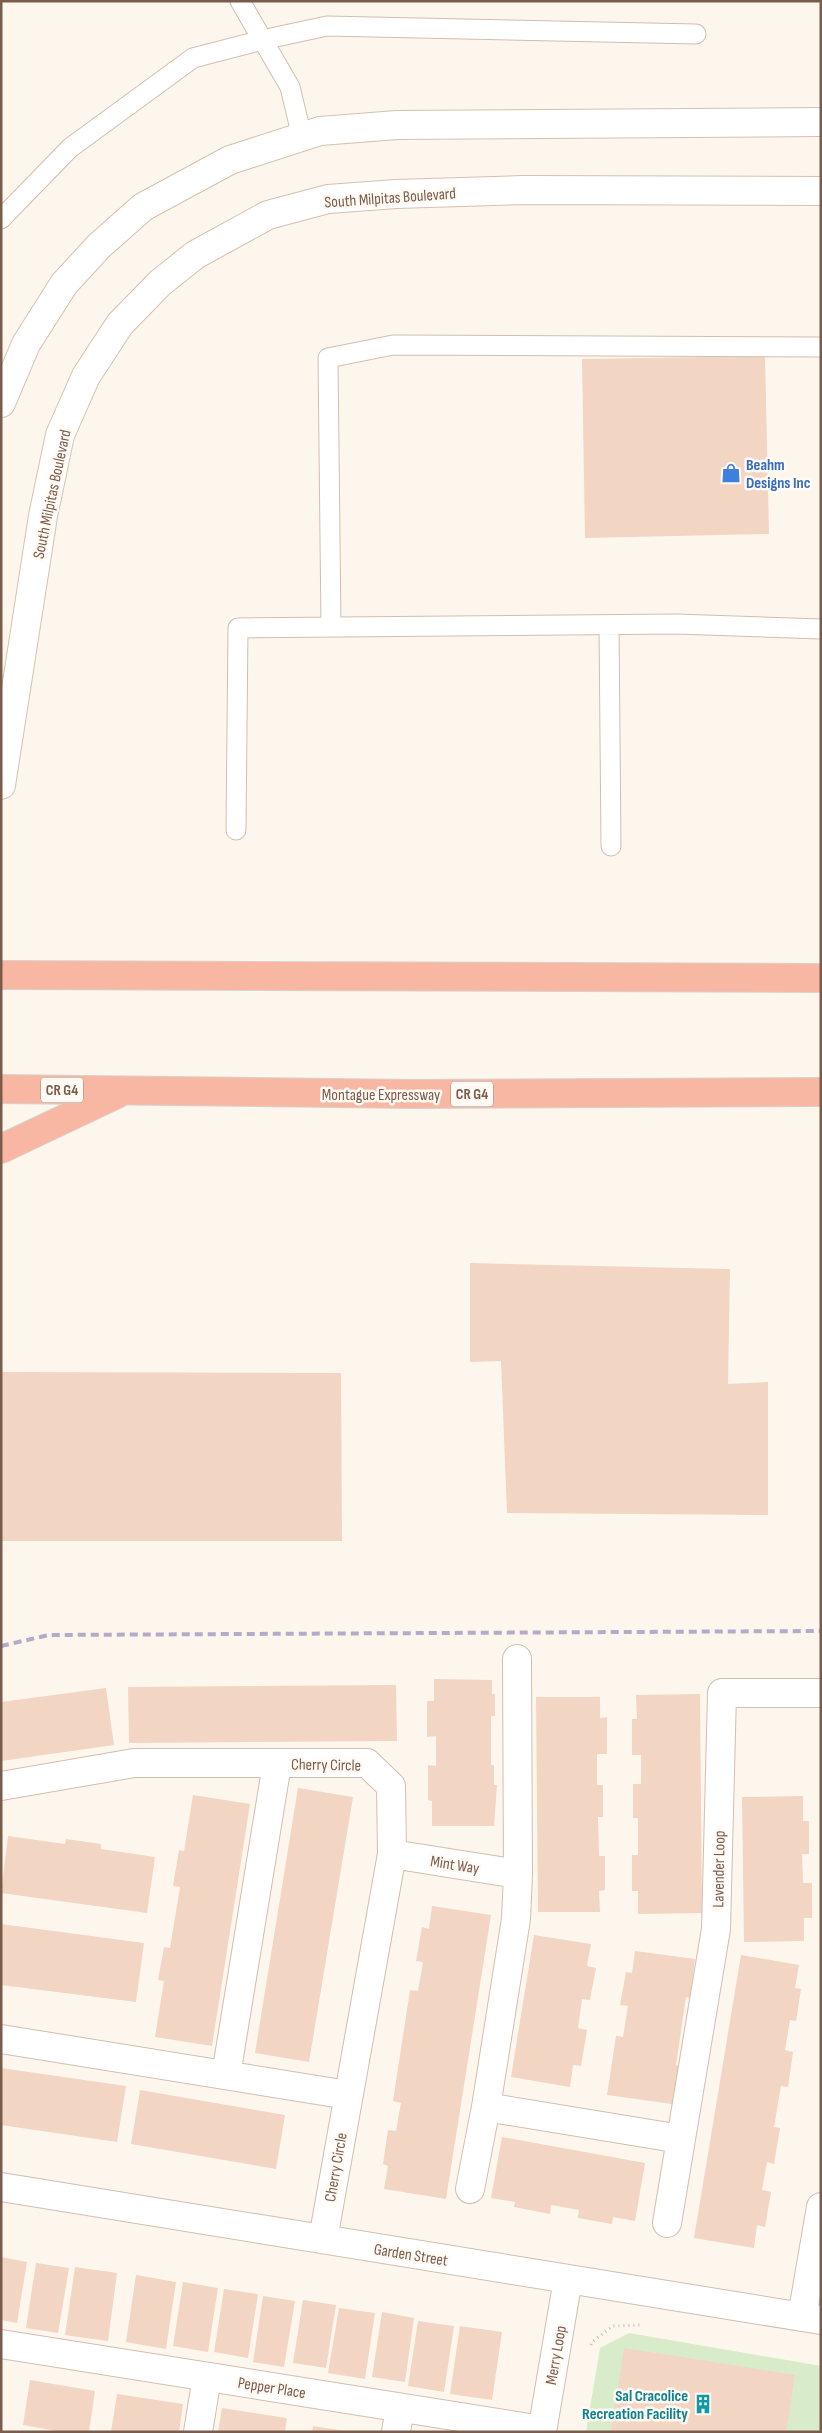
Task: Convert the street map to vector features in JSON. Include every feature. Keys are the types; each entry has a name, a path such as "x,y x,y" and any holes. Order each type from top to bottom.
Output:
{"highway":[{"path":"1,975 821,978"},
{"name":"Montague Expressway","path":"1,1089 412,1094 821,1092"},
{"path":"1,1149 123,1091"}],"street":[{"path":"1,403 26,344 64,284 99,246 143,207 230,160 320,131 397,125 821,122"},
{"name":"South Milpitas Boulevard","path":"1,785 43,516 60,435 86,376 120,324 160,283 195,254 268,215 328,199 396,194 524,190 821,191"},
{"path":"470,2189 486,2107 516,1918 518,1874 517,1659"},
{"name":"Lavender Loop","path":"668,2224 716,1929 722,1693 821,1693"},
{"name":"Cherry Circle","path":"1,1786 134,1763 367,1763 391,1786 392,1854 322,2239"},
{"path":"226,2075 277,1764"},
{"name":"Mint Way","path":"392,1854 518,1874"},
{"path":"1,2038 348,2095"},
{"path":"486,2107 681,2140"},
{"name":"Garden Street","path":"1,2187 811,2318"},
{"path":"811,2318 821,2207"},
{"name":"Merry Loop","path":"542,2431 568,2279"},
{"name":"Pepper Place","path":"2,2352 206,2377 398,2420 542,2431"},
{"path":"198,2432 206,2377"}],"lane":[{"path":"240,1 290,88 302,137"},
{"path":"1,219 70,148 193,58 262,40 328,26 696,34"},
{"path":"330,627 328,358 393,346 821,347"},
{"path":"609,624 611,846"},
{"path":"236,830 238,628 676,624 821,629"}],"path":[{"path":"590,2350 592,2342 613,2326 641,2325"}],"green space":[{"name":"Sal Cracolice Recreation Facility","path":"629,2333 821,2366 821,2432 586,2432 600,2348"}],"building":[{"path":"765,356 769,534 585,538 582,359"},
{"path":"470,1263 730,1269 728,1384 768,1382 768,1515 507,1513 501,1361 470,1362"},
{"path":"1,1372 341,1373 342,1541 1,1541"},
{"path":"434,1679 492,1680 492,1694 495,1694 495,1716 491,1716 491,1765 494,1765 494,1785 497,1785 494,1826 432,1826 432,1801 428,1800 428,1765 436,1766 436,1736 427,1737 427,1701 434,1701"},
{"path":"396,1685 397,1741 129,1743 128,1687"},
{"path":"106,1688 114,1745 1,1761 1,1702"},
{"path":"700,1694 702,1913 638,1914 638,1891 632,1891 632,1855 638,1855 638,1818 633,1818 633,1784 641,1784 641,1755 632,1755 632,1719 637,1719 636,1695"},
{"path":"536,1697 600,1697 600,1718 607,1717 607,1754 597,1754 597,1785 603,1785 603,1817 598,1817 599,1856 605,1856 605,1890 599,1891 600,1912 538,1912"},
{"path":"298,1788 353,1797 309,2062 255,2053"},
{"path":"193,1795 250,1804 212,2046 155,2037 164,1981 158,1980 164,1947 170,1948 180,1887 173,1886 179,1850 184,1851"},
{"path":"803,1796 803,1821 809,1821 809,1854 802,1854 803,1883 812,1883 812,1918 804,1918 804,1941 744,1942 742,1797"},
{"path":"8,1836 65,1844 66,1839 101,1844 101,1849 155,1857 147,1913 1,1893"},
{"path":"432,1906 491,1915 446,2199 384,2189 388,2166 383,2164 388,2130 396,2131 401,2103 393,2101 410,1990 418,1991 423,1962 416,1961 422,1927 429,1929"},
{"path":"1,1924 144,1943 136,2002 1,1985"},
{"path":"534,1935 591,1944 587,1966 596,1968 590,2000 582,1999 578,2028 587,2030 581,2066 573,2065 570,2087 511,2077"},
{"path":"635,1951 695,1959 690,1998 686,1997 676,2065 680,2066 672,2104 607,2095 616,2036 623,2037 628,2006 620,2005 626,1972 632,1973"},
{"path":"741,1955 799,1965 795,1988 801,1989 796,2021 790,2020 785,2050 793,2052 788,2087 781,2086 774,2127 780,2128 774,2164 767,2162 762,2190 771,2192 765,2227 757,2225 754,2248 694,2238"},
{"path":"1,2068 126,2086 117,2142 1,2125"},
{"path":"140,2090 285,2115 276,2169 131,2144"},
{"path":"502,2137 645,2163 635,2221 613,2217 612,2224 578,2218 579,2210 551,2205 550,2214 514,2207 515,2202 491,2198"},
{"path":"1,2257 27,2262 17,2323 1,2320"},
{"path":"36,2263 69,2268 58,2333 26,2328"},
{"path":"75,2267 117,2273 108,2341 65,2335"},
{"path":"136,2275 176,2282 166,2349 126,2342"},
{"path":"183,2282 218,2288 208,2352 173,2346"},
{"path":"224,2289 258,2294 248,2358 214,2352"},
{"path":"263,2296 295,2301 284,2367 253,2362"},
{"path":"303,2300 336,2305 326,2368 293,2363"},
{"path":"339,2308 375,2313 365,2379 328,2373"},
{"path":"382,2312 414,2318 405,2382 372,2377"},
{"path":"418,2321 454,2326 444,2392 408,2386"},
{"path":"460,2326 502,2332 492,2400 450,2394"},
{"name":"Sal Cracolice Recreation Facility","path":"624,2348 795,2375 786,2432 611,2432"},
{"path":"30,2380 95,2391 89,2432 62,2432 23,2425"},
{"path":"117,2394 183,2404 179,2432 111,2432"},
{"path":"222,2408 287,2418 285,2432 218,2432"},
{"path":"313,2426 345,2431 345,2432 312,2432"}],"railway":[{"path":"1,1646 49,1635 821,1631"}],"place":[{"name":"Beahm Designs Inc","path":"731,473"},
{"name":"Sal Cracolice Recreation Facility","path":"703,2404"}]}
